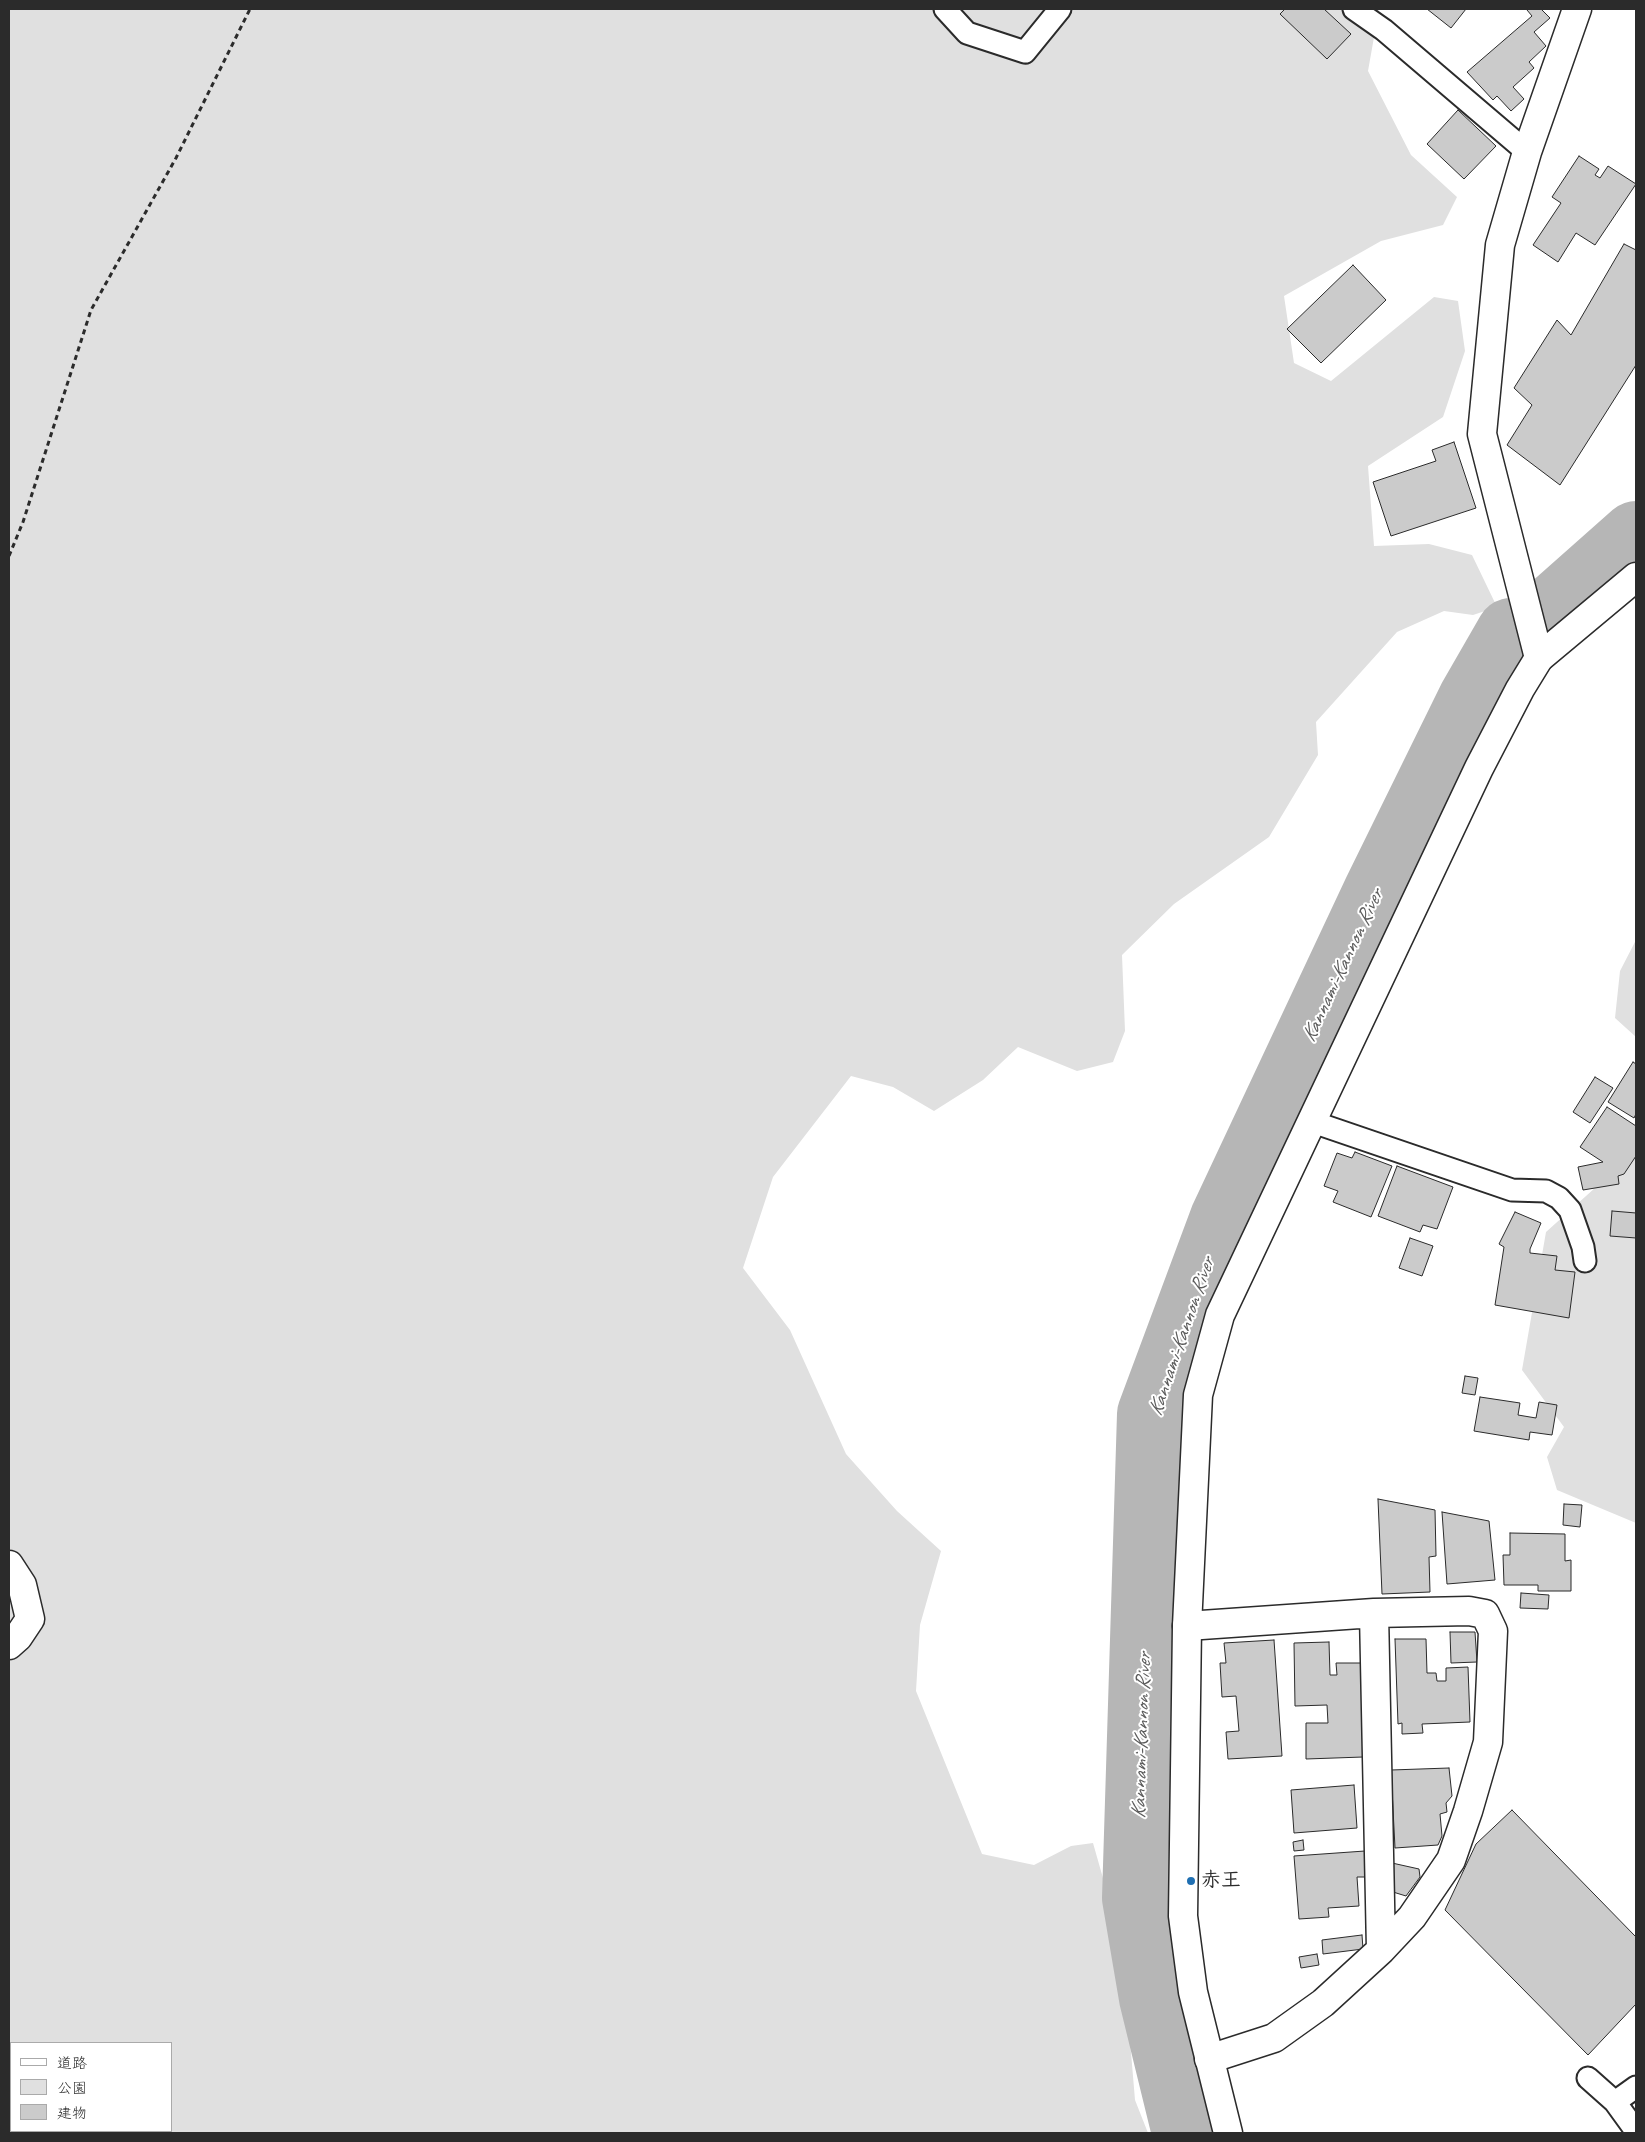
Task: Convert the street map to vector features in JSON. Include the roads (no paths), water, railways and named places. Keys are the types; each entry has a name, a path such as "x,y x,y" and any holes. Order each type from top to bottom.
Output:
{"street":[{"path":"1539,658 1482,434 1500,245 1527,152 1577,9"},
{"path":"1228,2133 1193,1992 1183,1916 1187,1626 1198,1395 1220,1315 1479,768 1520,689 1539,658 1636,577"},
{"path":"9,1565 22,1585 30,1619 18,1637 9,1645"},
{"path":"1187,1626 1374,1613 1469,1612 1485,1614 1493,1631 1488,1742 1468,1811 1451,1860 1412,1917 1381,1950 1322,2003 1274,2038 1209,2059"},
{"path":"1374,1613 1381,1950"}],"lane":[{"path":"946,9 967,33 1025,52 1060,9"},
{"path":"1354,9 1384,30 1527,152"},
{"path":"1313,1122 1512,1190 1546,1191 1560,1198 1570,1210 1583,1247 1585,1261"},
{"path":"1588,2078 1615,2102 1636,2131"},
{"path":"1615,2102 1636,2087"}],"waterway":[{"name":"Kannami-Kannon River","path":"1539,622 1636,536"},
{"name":"Kannami-Kannon River","path":"1187,2133 1154,1998 1137,1898 1152,1414 1225,1218 1378,892 1473,699 1511,633"}],"place":[{"name":"赤王","path":"1191,1881"}]}
